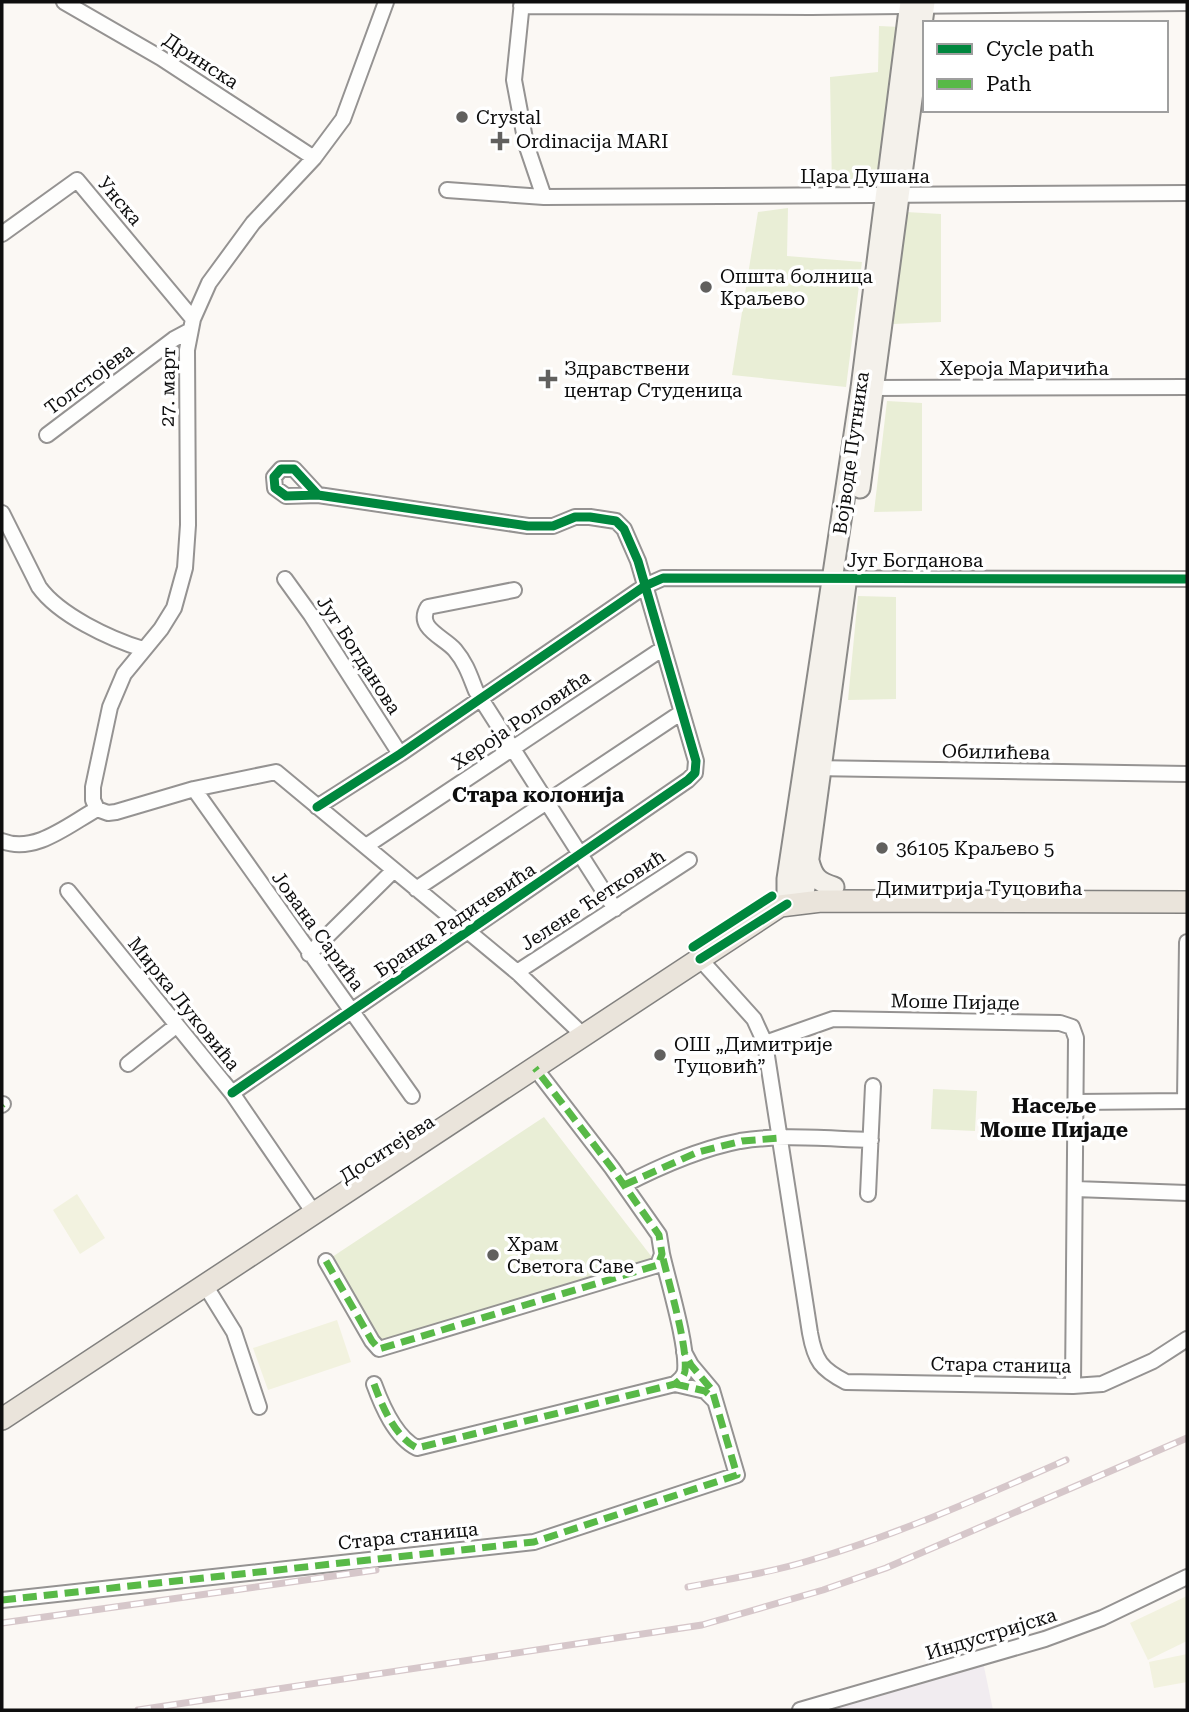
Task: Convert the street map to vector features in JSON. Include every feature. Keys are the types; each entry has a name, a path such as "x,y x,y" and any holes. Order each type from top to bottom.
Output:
{"main road":[{"name":"Војводе Путника","path":"791,896 813,768 868,388 917,4"},
{"path":"791,896 783,879 798,859 822,884 834,887"},
{"name":"Димитрија Туцовића","path":"791,896 834,887 1187,890"},
{"name":"Димитрија Туцовића","path":"791,896 1187,902"},
{"name":"Доситејева","path":"472,1101 535,1068 579,1030 700,959 791,896"},
{"name":"Доситејева","path":"2,1403 310,1208 579,1030 791,896"},
{"name":"Доситејева","path":"2,1419 205,1285 310,1208"}],"street":[{"name":"Дринска","path":"64,2 161,58 314,158"},
{"name":"27. март","path":"97,809 93,800 93,787 108,714 124,674 161,629 174,608 185,568 188,525 187,350 191,325 209,283 253,223 314,158 343,119 386,2"},
{"path":"544,197 526,144 514,80 522,4 1187,3"},
{"name":"Унска","path":"2,234 77,180 191,325"},
{"name":"Цара Душана","path":"447,190 544,197 1187,192"},
{"name":"Толстојева","path":"47,435 191,325"},
{"name":"Хероја Маричића","path":"868,388 1187,387"},
{"path":"318,495 528,526 553,526 575,517 616,522 629,538 682,712 416,889"},
{"path":"2,513 46,597 75,618 129,645 143,649"},
{"name":"Југ Богданова","path":"317,807 400,754 645,586 673,576 1187,579"},
{"name":"Југ Богданова","path":"285,579 312,615 400,754"},
{"path":"514,590 433,605 425,611 426,623 453,648 467,666 480,698 615,909"},
{"name":"Хероја Роловића","path":"366,846 662,649"},
{"name":"Бранка Радичевића","path":"232,1093 695,773 696,761 682,712"},
{"name":"Обилићева","path":"813,768 1187,774"},
{"path":"2,841 21,846 44,839 97,809 108,813 194,789 276,772 517,972 579,1030"},
{"name":"Јована Сарића","path":"194,789 412,1096"},
{"name":"Јелене Ћетковић","path":"517,972 689,860"},
{"path":"309,954 393,871"},
{"name":"Мирка Луковића","path":"68,891 232,1093 310,1208"},
{"path":"1076,1102 1186,1101 1187,943"},
{"path":"700,959 754,1019 765,1042 780,1138"},
{"name":"Моше Пијаде","path":"765,1042 834,1019 1060,1023 1072,1027 1076,1038 1073,1386"},
{"path":"128,1064 177,1025"},
{"name":"Стара станица","path":"535,1068 659,1235 684,1352 683,1377 675,1384"},
{"path":"869,1194 873,1087"},
{"path":"624,1185 698,1152 742,1141 780,1138 871,1140"},
{"name":"Стара станица","path":"780,1138 814,1355 827,1372 846,1382 1073,1386 1102,1384 1153,1362 1187,1339"},
{"path":"1075,1189 1187,1193"},
{"path":"326,1261 379,1349 658,1265 662,1254"},
{"path":"205,1285 234,1332 258,1407"},
{"name":"Стара станица","path":"2,1600 514,1544 553,1537 737,1475 718,1405 709,1385 684,1352"},
{"path":"373,1384 390,1418 409,1443 417,1448 675,1384 705,1391 718,1405"},
{"name":"Индустријска","path":"800,1710 1045,1639 1102,1618 1187,1577"}],"shaded area":[{"path":"982,1657 993,1710 799,1710"}],"green space":[{"path":"879,26 900,27 877,185 832,187 830,77 878,72"},
{"path":"788,208 787,256 862,262 846,387 732,375 758,212"},
{"path":"906,212 941,214 941,322 893,324"},
{"path":"887,401 922,403 922,511 874,512"},
{"path":"858,596 896,597 896,699 848,700"},
{"path":"933,1089 977,1091 975,1131 931,1129"},
{"path":"544,1117 658,1265 379,1349 326,1261"},
{"path":"77,1194 105,1238 80,1254 53,1210"},
{"path":"337,1320 351,1362 268,1390 253,1348"},
{"path":"1187,1596 1187,1641 1148,1660 1130,1623"},
{"path":"1187,1654 1187,1682 1154,1688 1149,1662"}],"railway":[{"path":"138,1710 702,1625 823,1590 886,1568 1187,1438"},
{"path":"688,1587 778,1569 841,1551 939,1515 1066,1460"},
{"path":"2,1623 376,1570"}],"marked path":[{"path":"326,1261 379,1349 658,1265 662,1254 659,1235 612,1168 535,1068"},
{"path":"624,1185 698,1152 742,1141 780,1138"},
{"path":"374,1384 396,1429 417,1448 675,1384 684,1375 685,1360 681,1330 662,1254"},
{"path":"2,1600 534,1542 737,1475 712,1390 684,1352"},
{"path":"675,1384 705,1391 713,1398"}],"cycle path":[{"path":"232,1093 695,773 696,761 638,561 624,529 616,521 575,517 553,526 528,526 318,495 286,496 275,488 274,477 281,469 294,469 318,495"},
{"path":"317,807 400,754 645,586 663,578 1187,579"},
{"path":"693,947 772,896"},
{"path":"700,959 787,904"}],"place":[{"name":"Crystal","path":"462,117"},
{"name":"Ordinacija MARI","path":"500,141"},
{"name":"Општа болница Краљево","path":"706,287"},
{"name":"Здравствени центар Студеница","path":"548,379"},
{"name":"36105 Краљево 5","path":"882,848"},
{"name":"ОШ „Димитрије Туцовић”","path":"660,1055"},
{"name":"Храм Светога Саве","path":"493,1255"}],"district":[{"name":"Стара колонија","path":"538,795"},
{"name":"Насеље Моше Пијаде","path":"1054,1118"}]}
